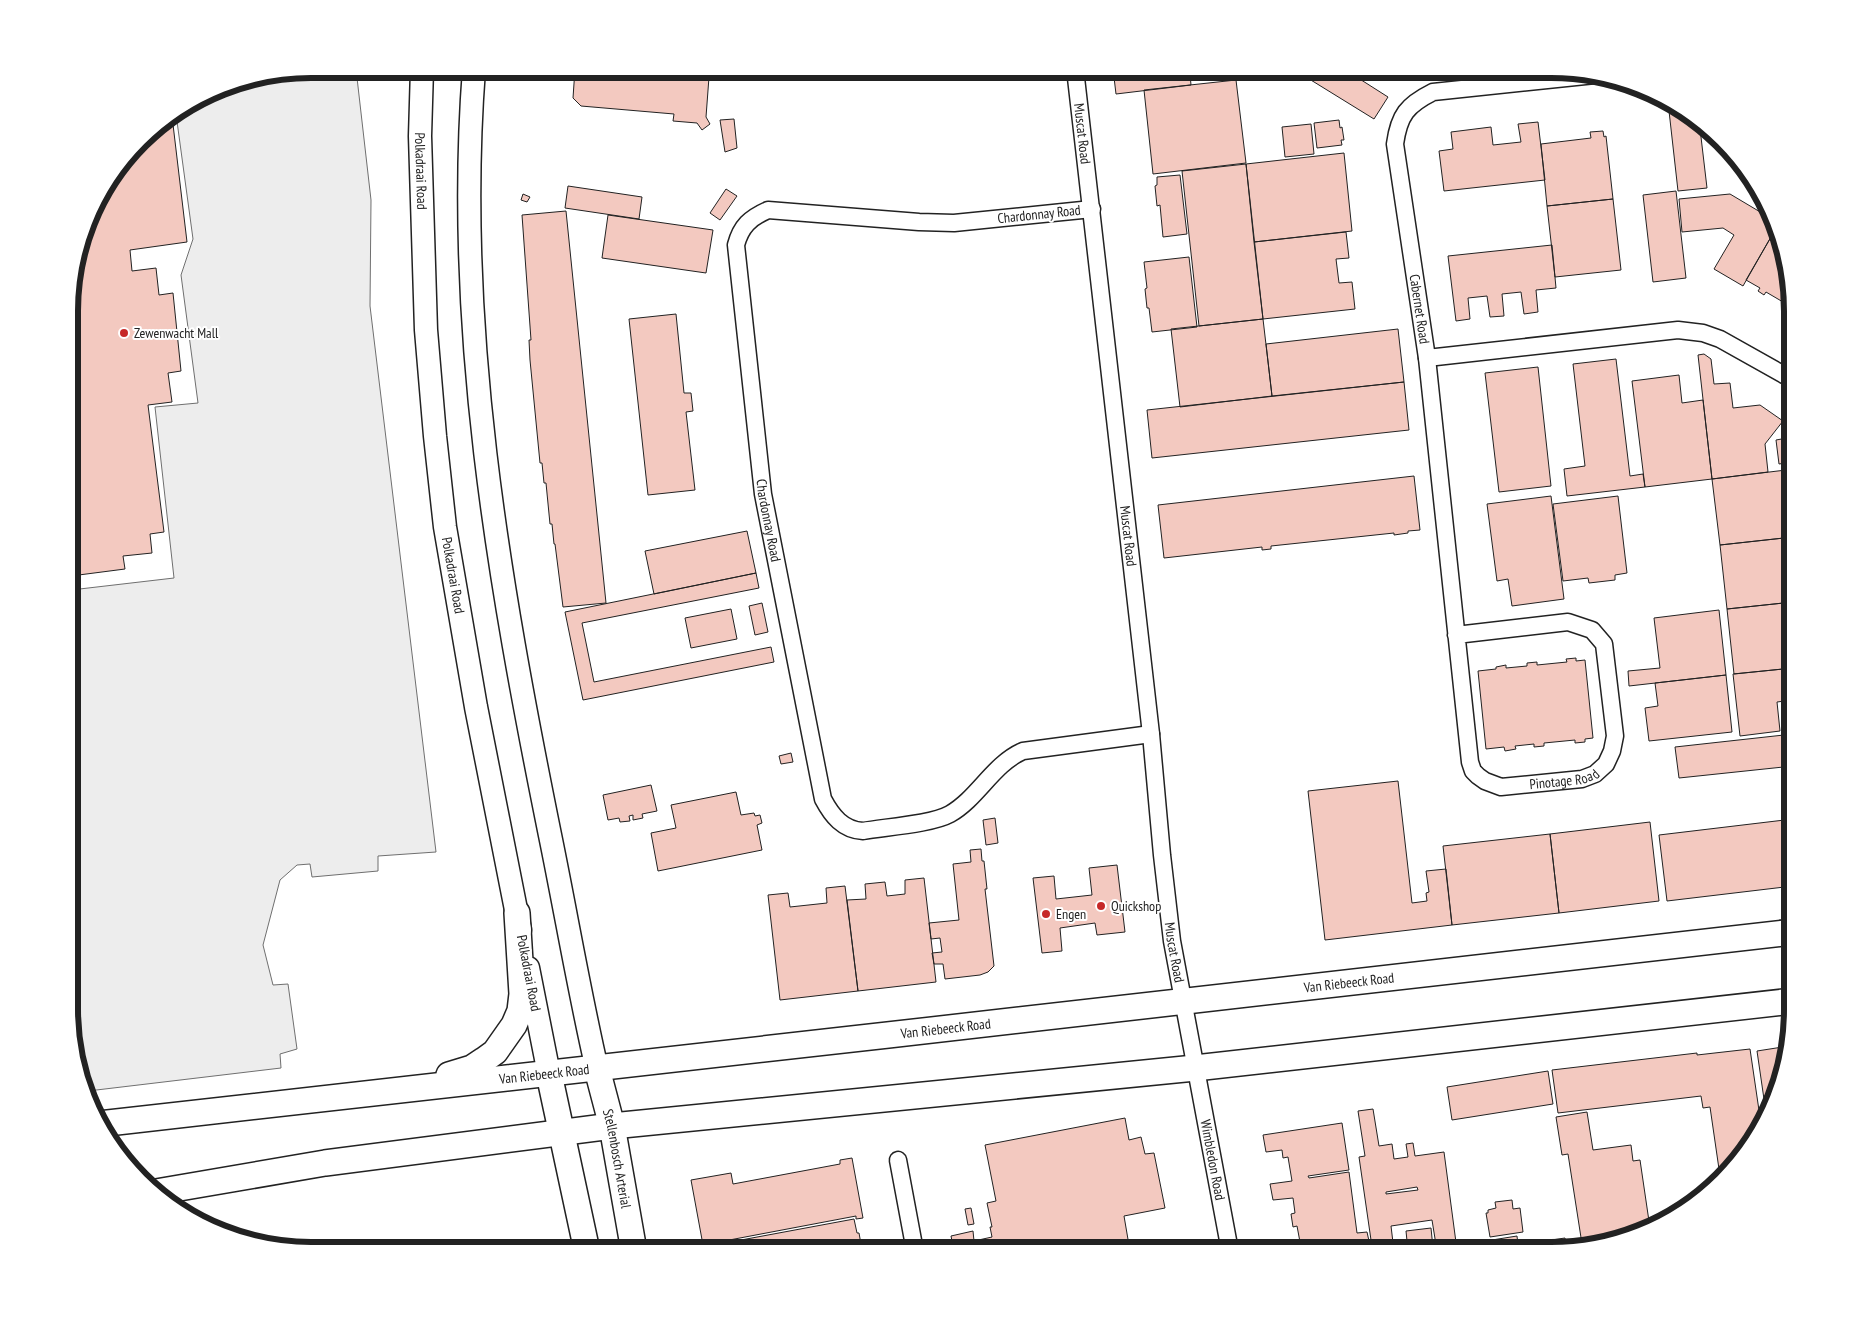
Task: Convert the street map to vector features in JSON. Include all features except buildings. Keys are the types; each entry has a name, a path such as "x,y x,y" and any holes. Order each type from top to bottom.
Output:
{"main road":[{"name":"Polkadraai Road","path":"422,78 420,136 426,330 437,454 454,580 476,708 549,1074"},
{"path":"473,78 468,198 470,251 480,400 492,506 520,686 597,1069"},
{"path":"472,97 476,78"},
{"path":"402,1091 472,1068 495,1052 506,1039 520,1011 522,994 517,914"},
{"name":"Van Riebeeck Road","path":"107,1123 1784,933"},
{"path":"164,1191 325,1163 612,1126 1195,1068 1784,1002"},
{"name":"Stellenbosch Arterial","path":"597,1069 612,1126 619,1176 632,1242"},
{"path":"549,1074 585,1242"}],"street":[{"name":"Muscat Road","path":"1076,78 1151,734 1169,922 1195,1068"},
{"name":"Cabernet Road","path":"1567,78 1433,92 1418,99 1408,107 1402,117 1397,129 1395,144 1427,358 1678,330 1703,333 1720,339 1784,375"},
{"name":"Chardonnay Road","path":"1092,209 954,223 768,210 755,215 746,222 739,234 736,245 762,483 823,799 835,818 845,826 863,831 939,819 957,809 1010,758 1023,751 1151,734"},
{"name":"Pinotage Road","path":"1427,358 1456,635 1470,762 1473,771 1485,781 1501,787 1582,779 1594,774 1606,764 1612,751 1615,736 1604,644 1592,630 1568,622 1456,635"},
{"name":"Wimbledon Road","path":"1195,1068 1228,1242"},
{"path":"898,1160 913,1242"}],"shaded area":[{"path":"295,78 357,78 371,200 370,306 436,852 378,856 378,871 312,877 310,864 297,865 280,880 263,945 273,985 288,984 297,1049 280,1054 281,1068 92,1091 85,1070 78,1025 78,589 174,578 155,407 198,403 181,275 193,239 177,120 221,95 250,85"}],"place":[{"name":"Zewenwacht Mall","path":"124,333"},
{"name":"Quickshop","path":"1101,906"},
{"name":"Engen","path":"1046,914"}]}
